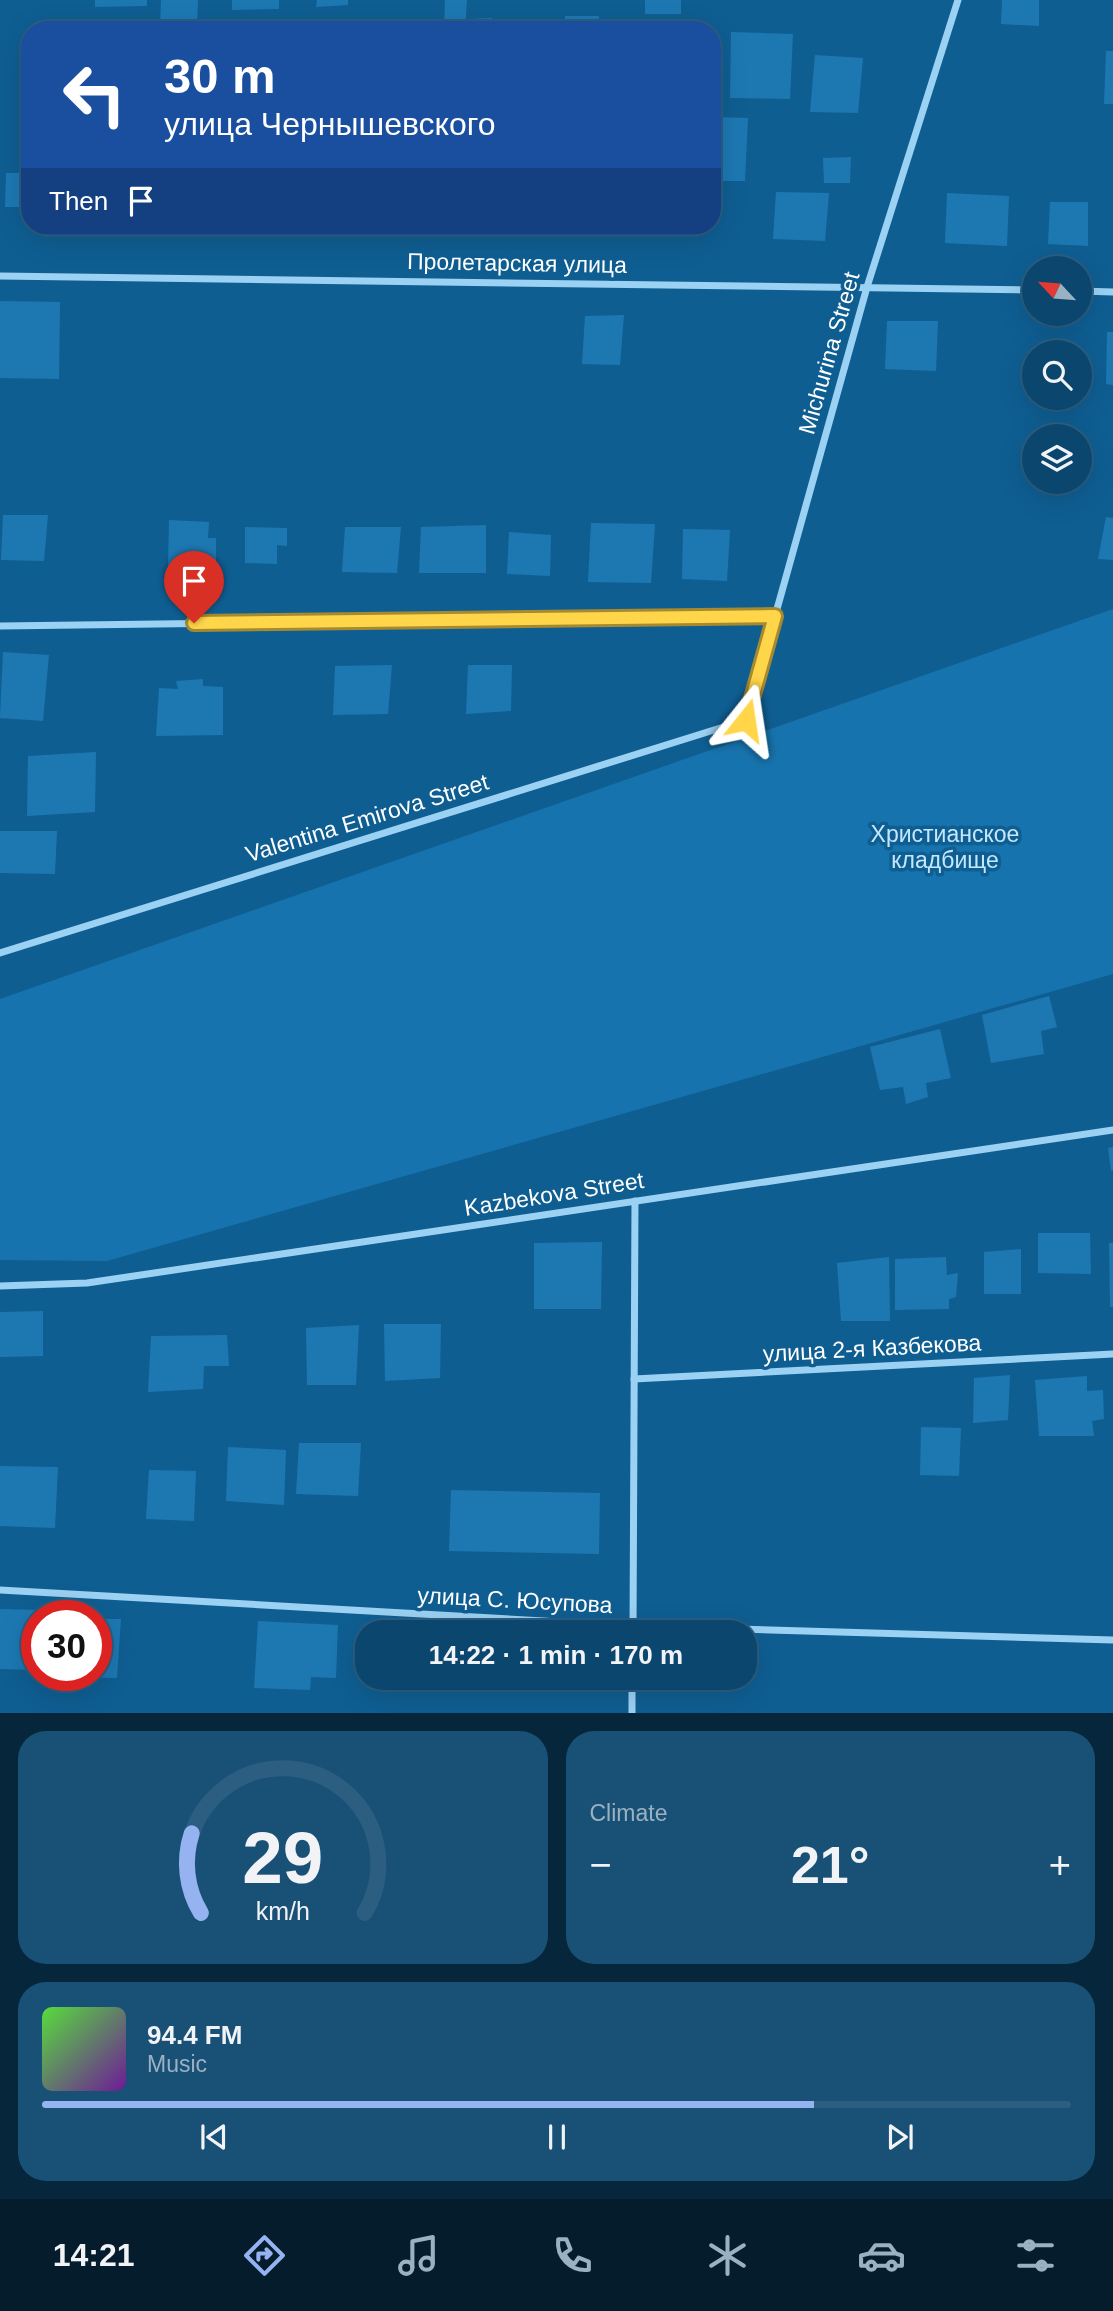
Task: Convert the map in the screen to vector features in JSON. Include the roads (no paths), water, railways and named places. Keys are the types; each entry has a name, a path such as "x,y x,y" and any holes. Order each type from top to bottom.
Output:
{"street":[{"name":"Michurina Street","path":"746,720 867,287 958,0"},
{"name":"Пролетарская улица","path":"0,276 1022,290"},
{"path":"1092,291 1113,292"},
{"path":"0,626 775,616"},
{"name":"Valentina Emirova Street","path":"0,953 746,720"},
{"name":"Kazbekova Street","path":"0,1286 87,1283 1113,1130"},
{"path":"633,1620 635,1201"},
{"name":"улица 2-я Казбекова","path":"634,1380 1113,1354"},
{"name":"улица С. Юсупова","path":"0,1590 487,1620"},
{"name":"улица С. Юсупова","path":"757,1632 1113,1640"},
{"path":"632,1690 632,1713"}],"park label":[{"name":"Христианское кладбище","path":"945,847"}]}
